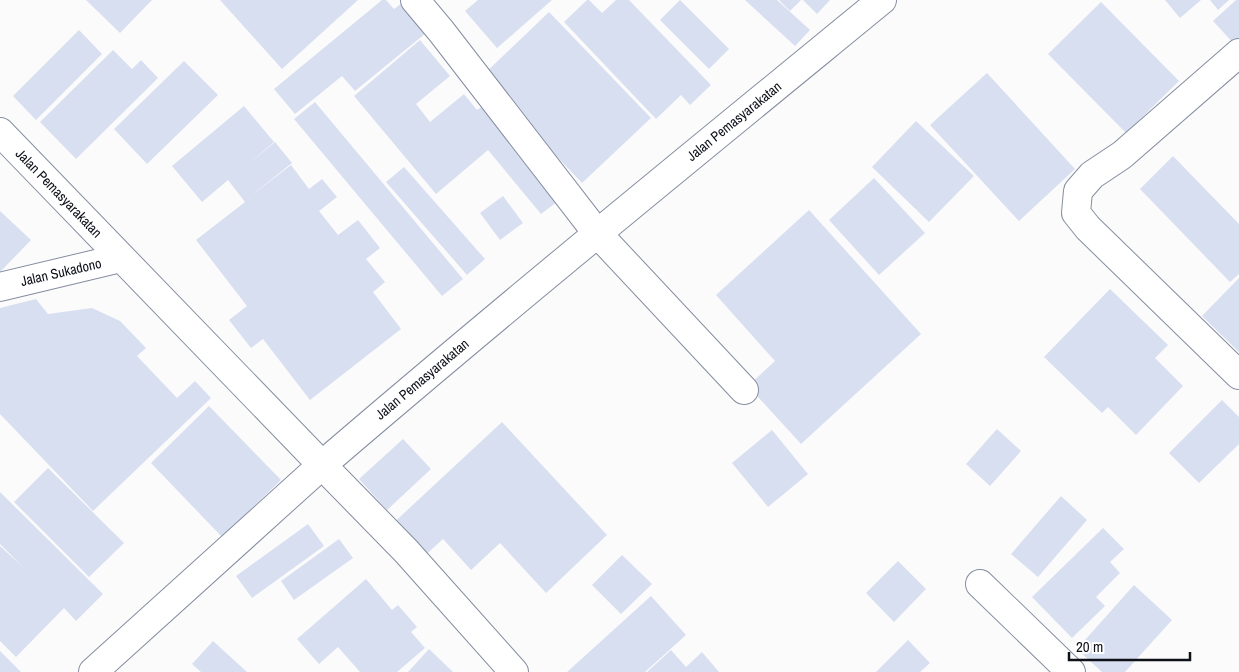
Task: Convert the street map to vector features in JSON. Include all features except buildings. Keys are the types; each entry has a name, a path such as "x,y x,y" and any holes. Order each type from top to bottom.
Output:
{"street":[{"path":"414,0 441,31 597,233 744,390"},
{"name":"Jalan Pemasyarakatan","path":"0,132 322,465 451,354 882,0"},
{"path":"1239,53 1122,155 1092,175 1078,191 1076,213 1088,228 1239,375"},
{"name":"Jalan Sukadono","path":"0,286 121,258"},
{"path":"92,672 322,465 406,551 506,669"},
{"path":"980,584 1071,672"}]}
